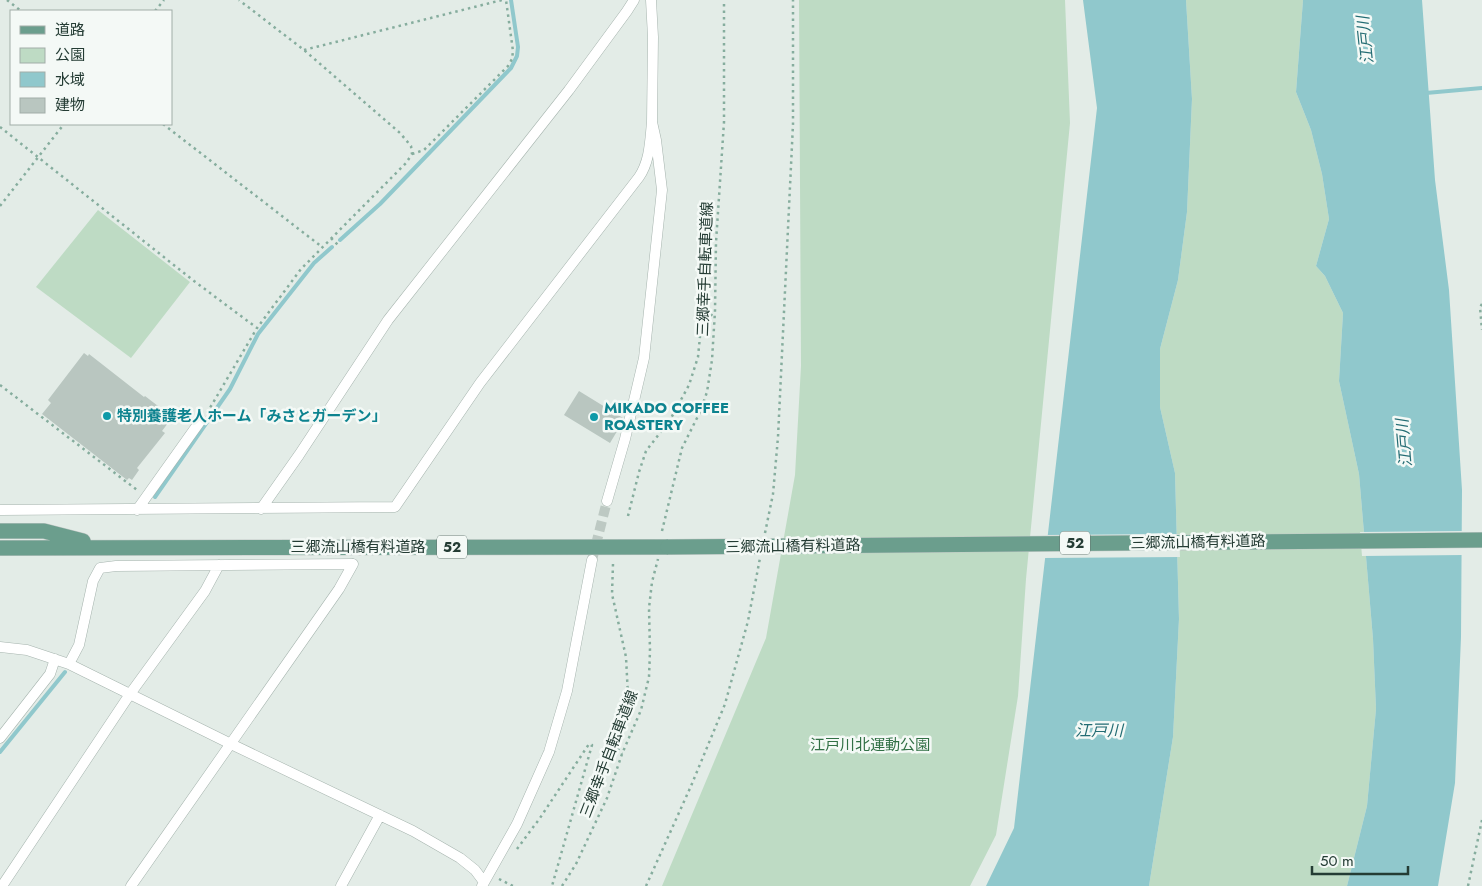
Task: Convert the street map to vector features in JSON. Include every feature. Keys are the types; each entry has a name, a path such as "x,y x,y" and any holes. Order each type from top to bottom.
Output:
{"main road":[{"name":"三郷流山橋有料道路","path":"0,531 44,531 104,547"},
{"name":"三郷流山橋有料道路","path":"0,548 326,546 577,548 1482,540"}],"street":[{"path":"261,509 388,320 563,97 618,25 634,0"},
{"path":"0,510 395,507 480,383 639,177 646,164 652,122 653,37 651,0"},
{"path":"607,502 644,358 662,190 652,122"},
{"path":"137,510 201,420"},
{"path":"483,884 517,824 544,765 557,728 567,691 592,560"},
{"path":"69,664 79,645 93,580 100,568 116,566 353,564 339,589 131,886"},
{"path":"2,886 130,694 206,590 218,565"},
{"path":"0,647 27,650 69,664 380,815 442,846 475,870 483,884"},
{"path":"0,738 50,674 55,658"},
{"path":"341,886 380,815"}],"path":[{"path":"7,0 20,10"},
{"path":"155,10 164,0"},
{"path":"239,0 304,50 400,133 411,146 412,154"},
{"path":"304,50 502,0"},
{"path":"201,420 214,402 257,328 301,270 399,170 412,154 424,150 508,66 512,59 513,51 506,0"},
{"name":"三郷幸手自転車道線","path":"662,531 682,448 700,412 707,392 712,360 716,242 724,122 724,0"},
{"path":"765,533 773,494 778,437 794,124 793,0"},
{"path":"0,206 63,125"},
{"path":"165,125 322,247"},
{"path":"0,127 257,328"},
{"path":"331,238 338,246"},
{"path":"1482,304 1480,307 1482,330"},
{"path":"628,516 646,451 670,420 689,385 698,357 701,326 715,311"},
{"path":"0,385 146,497"},
{"path":"646,886 725,704 748,621 762,552"},
{"name":"三郷幸手自転車道線","path":"562,886 576,864 607,798 622,754 641,710 649,677 649,608 652,582 657,563"},
{"path":"613,564 612,594 626,657 628,696 615,746 622,754"},
{"path":"512,856 540,818 588,744 592,745 552,886"},
{"path":"1468,886 1482,820"},
{"path":"495,878 512,886"}],"green space":[{"name":"江戸川北運動公園","path":"799,0 1065,0 1070,123 1026,579 1018,696 996,835 970,886 662,886 766,638 795,475 801,366"},
{"path":"1186,0 1303,0 1296,92 1311,130 1322,174 1329,219 1316,266 1325,276 1343,313 1339,381 1359,474 1373,639 1376,709 1367,806 1347,886 1149,886 1173,737 1179,619 1175,473 1160,407 1160,349 1178,280 1187,212 1192,99"},
{"path":"98,210 190,282 131,358 36,287"}],"water":[{"name":"江戸川","path":"1083,0 1186,0 1192,99 1187,212 1178,280 1160,349 1160,407 1175,473 1179,619 1173,737 1149,886 986,886 1014,828 1097,108"},
{"name":"江戸川","path":"1303,0 1422,0 1435,180 1449,290 1462,490 1461,637 1455,783 1438,886 1347,886 1367,806 1376,709 1373,639 1359,474 1339,381 1343,313 1325,276 1316,266 1329,219 1322,174 1311,130 1296,92"}],"pier":[{"path":"1464,531 1464,555 1362,556 1360,532"},
{"path":"1179,534 1180,557 1042,558 1045,535"}],"building":[{"name":"特別養護老人ホーム「みさとガーデン」","path":"84,353 88,356 89,354 145,396 171,419 162,431 165,433 137,468 139,470 132,480 129,478 127,480 42,414 51,403 48,400"},
{"name":"MIKADO COFFEE ROASTERY","path":"579,391 623,418 610,443 564,415"}],"waterway":[{"path":"340,240 380,204 511,68 517,56 518,47 511,0"},
{"path":"1426,93 1482,88"},
{"path":"155,497 230,389 258,334 314,263 332,247"},
{"path":"0,752 65,672"}],"tunnel":[{"path":"592,560 607,501"}],"place":[{"name":"特別養護老人ホーム「みさとガーデン」","path":"107,416"},
{"name":"MIKADO COFFEE ROASTERY","path":"594,417"}]}
